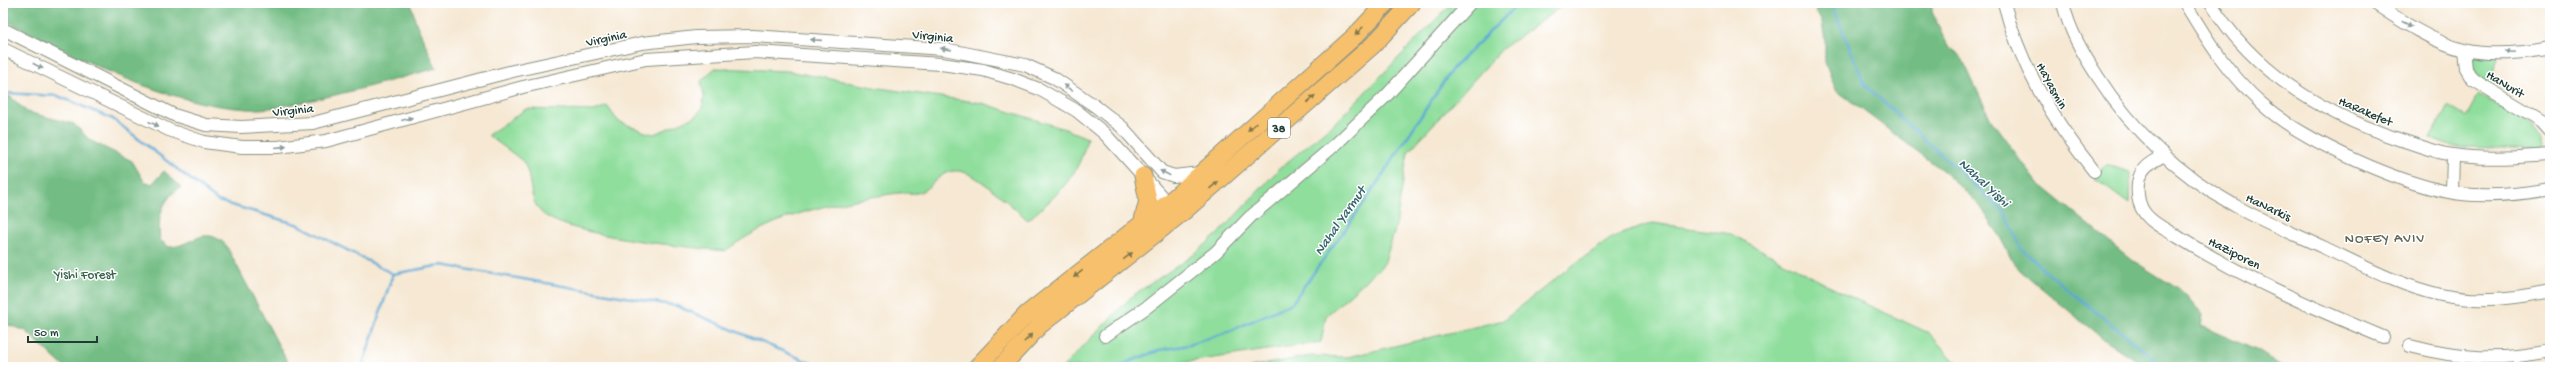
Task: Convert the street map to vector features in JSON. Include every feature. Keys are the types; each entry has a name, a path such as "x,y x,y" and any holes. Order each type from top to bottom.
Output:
{"highway":[{"name":"38","path":"977,367 1027,314 1167,204 1356,35 1386,3"},
{"name":"38","path":"1002,367 1040,325 1184,211 1373,45 1412,3"},
{"path":"1142,224 1148,200 1143,176"}],"street":[{"path":"1105,336 1147,307 1216,252 1250,217 1336,144 1387,95 1470,3"},
{"name":"HaYasmin","path":"2004,3 2017,46 2031,78 2071,142 2094,171"},
{"name":"HaNarkis","path":"2063,3 2077,41 2112,99 2130,122 2164,155 2200,184 2234,206 2411,287 2442,295 2473,299 2501,299 2550,292"},
{"path":"2185,3 2223,64 2262,104 2279,118 2330,147 2415,183 2452,192 2489,195 2550,189"},
{"name":"HaRakefet","path":"2212,3 2228,27 2276,77 2309,100 2368,129 2453,155 2505,158 2550,155"},
{"name":"HaNurit","path":"2374,3 2407,24 2464,50 2522,53 2550,48"},
{"name":"Virginia","path":"3,29 174,115 206,124 241,127 313,123 513,71 642,44 696,37 753,36 944,49 1025,65 1054,78 1095,106 1122,127 1162,172 1174,176 1203,172"},
{"path":"3,49 169,130 204,142 242,147 278,147 326,141 523,87 646,59 755,52 941,64 983,70 1039,89 1092,122 1167,204 1184,211"},
{"name":"HaNurit","path":"2464,50 2466,69 2472,79 2542,121 2550,130"},
{"name":"HaZiporen","path":"2164,155 2144,168 2140,177 2138,195 2144,212 2160,226 2204,253 2328,314 2383,337"},
{"path":"2452,192 2453,155"},
{"path":"2410,346 2459,357 2519,357 2550,351"}],"green space":[{"path":"3,3 411,3 416,23 436,68 340,94 278,107 248,109 216,105 152,89 121,77 61,49 3,19"},
{"path":"1452,3 1566,3 1502,49 1408,152 1395,230 1384,264 1326,316 1321,342 1154,367 1063,367 1132,296 1192,256 1219,233 1280,168 1338,120"},
{"path":"1811,3 1932,3 1932,12 1948,46 1961,56 1991,120 2037,182 2132,260 2183,292 2203,315 2201,326 2258,351 2283,367 2147,367 2103,339 2015,266 2001,239 1979,204 1946,173 1836,90 1825,62 1825,40 1822,22"},
{"path":"2471,55 2497,56 2493,87 2480,78 2477,74 2473,66"},
{"path":"715,68 788,71 879,88 982,103 1068,130 1087,138 1084,151 1073,174 1057,194 1028,220 995,191 976,178 967,173 952,171 941,176 928,188 917,193 898,193 829,205 786,218 765,227 725,251 656,243 598,234 553,220 540,211 536,205 524,163 488,135 526,109 594,111 607,106 618,121 648,133 655,134 696,116 702,108 704,96 701,81"},
{"name":"Yishi Forest","path":"3,93 12,98 27,112 74,124 91,141 132,161 144,181 152,184 164,171 181,187 169,197 162,210 159,224 160,240 169,247 184,244 204,236 211,236 226,245 290,367 64,367 26,331 3,323"},
{"path":"2478,95 2534,125 2544,135 2545,149 2455,147 2431,138 2448,106 2466,117"},
{"path":"2106,165 2130,172 2129,204 2095,179"},
{"path":"1653,223 1731,234 1846,295 1929,333 1960,367 1250,367 1311,356 1348,357 1504,320 1570,267 1613,237"}],"waterway":[{"name":"Nahal Yarmut","path":"1115,367 1160,350 1189,345 1230,331 1292,303 1366,200 1452,69 1519,3"},
{"name":"Nahal Yishi","path":"1831,3 1865,85 2006,214 2021,248 2044,270 2162,365 2170,367"},
{"path":"3,93 58,96 113,119 218,201 299,225 393,274"},
{"path":"362,367 393,274 442,265 677,306 820,367"}],"district":[{"name":"NOFEY AVIV","path":"2385,237"}]}
